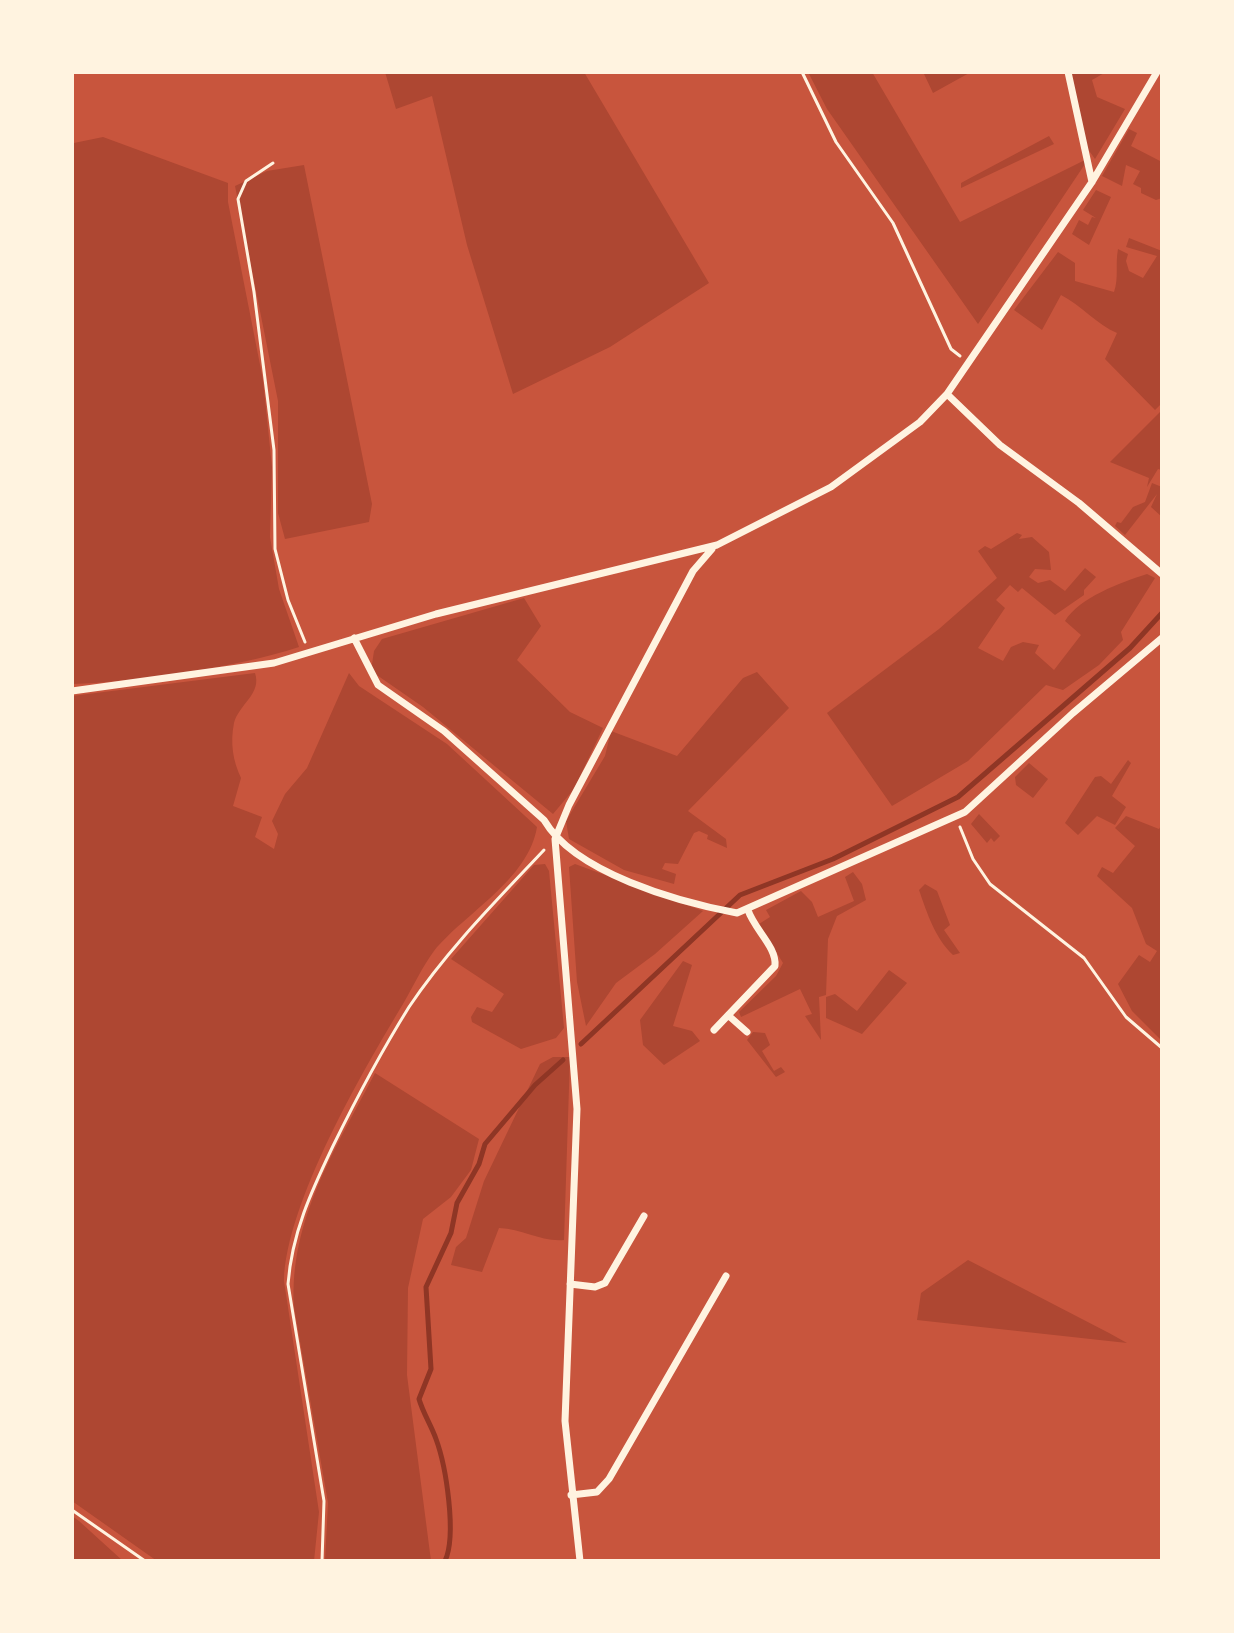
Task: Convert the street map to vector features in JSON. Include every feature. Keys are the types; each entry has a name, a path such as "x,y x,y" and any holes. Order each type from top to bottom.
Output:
{"street":[{"path":"1068,72 1092,182"},
{"path":"72,691 245,670 488,600 717,545 831,487 920,422 947,394 1092,182 1157,72"},
{"path":"947,394 1000,445 1079,503 1160,571"},
{"path":"580,1561 565,1421 577,1109 555,839 569,805 693,571 717,545"},
{"path":"354,638 378,685 444,731 544,820 555,839 578,856 619,877 715,909 737,913 955,817 975,805 1073,713 1162,638"},
{"path":"714,1030 776,963 748,910"},
{"path":"729,1016 747,1032"},
{"path":"570,1284 595,1287 605,1283 644,1216"},
{"path":"571,1495 597,1492 609,1479 726,1276"}],"path":[{"path":"802,72 836,142 893,223 951,349 969,364"},
{"path":"273,163 246,181 238,199 254,292 274,450 275,549 288,600 309,653"},
{"path":"955,817 973,859 990,884 1084,958 1126,1017 1162,1048"},
{"path":"322,1561 324,1501 288,1284 290,1258 301,1215 351,1108 410,1006 470,929 555,839"},
{"path":"72,1510 145,1561"}],"shaded area":[{"path":"385,72 584,72 709,283 610,347 513,394 467,245 432,96 396,109"},
{"path":"808,72 872,72 960,222 1089,158 978,324 827,109"},
{"path":"904,72 971,72 933,93 924,74"},
{"path":"1071,72 1106,72 1092,80 1097,97 1125,109 1095,159 1085,145"},
{"path":"72,125 74,143 103,137 228,183 228,202 263,380 272,467 270,537 279,589 299,647 187,672 72,684"},
{"path":"1129,129 1137,133 1131,146 1162,162 1162,198 1156,200 1141,193 1141,188 1133,184 1140,171 1126,165 1122,186 1102,176"},
{"path":"1049,136 1054,144 961,188 961,183"},
{"path":"304,165 372,504 369,522 285,539 278,513 278,401 235,186 267,171"},
{"path":"1096,190 1111,197 1089,245 1072,234 1079,220 1088,225 1092,217 1096,218 1083,210"},
{"path":"1129,238 1162,251 1162,403 1155,410 1105,359 1117,333 1061,295 1042,330 1014,310 1058,252 1075,263 1075,281 1114,292 1118,249 1128,254 1126,261 1129,271 1143,278 1157,256 1126,247"},
{"path":"1162,410 1162,470 1158,469 1147,487 1149,478 1110,462"},
{"path":"1152,483 1162,487 1162,517 1151,507 1157,494 1125,535 1115,526 1117,522 1121,523 1133,507 1145,502"},
{"path":"1017,533 1022,535 1019,539 1032,537 1049,552 1051,570 1035,569 1029,577 1038,583 1050,580 1065,591 1085,568 1096,577 1084,590 1084,595 1055,615 1022,588 1018,592 1010,585 996,600 1005,608 978,648 1003,661 1011,647 1023,642 1039,645 1035,653 1054,670 1081,635 1065,621 1072,612 1113,586 1147,574 1155,578 1121,632 1123,640 1099,665 1063,690 1046,685 968,761 892,806 827,713 939,629 997,578 978,551 985,546 991,549"},
{"path":"524,598 541,626 517,660 570,712 603,728 574,789 553,814 423,707 371,671 374,651 382,639"},
{"path":"757,672 789,708 688,811 726,839 727,848 707,839 708,835 699,831 694,833 678,864 665,863 662,869 676,874 674,884 624,870 569,839 566,821 605,756 611,731 677,756 743,678"},
{"path":"255,673 253,693 234,723 233,752 241,778 233,806 262,817 255,837 274,849 278,834 272,821 285,794 307,768 349,673 359,686 447,744 537,827 522,863 509,879 434,951 348,1101 298,1214 288,1249 284,1281 319,1512 314,1561 157,1561 72,1501 72,696"},
{"path":"1128,760 1131,763 1112,796 1126,807 1115,825 1097,816 1078,835 1065,823 1095,777 1101,776 1111,784"},
{"path":"1029,763 1048,779 1033,798 1016,785 1015,777"},
{"path":"979,814 1000,836 994,842 991,838 987,843 971,824"},
{"path":"1126,816 1159,829 1162,824 1162,1041 1132,1011 1118,984 1139,955 1150,962 1157,951 1146,944 1132,908 1097,876 1102,867 1113,873 1135,846 1115,828"},
{"path":"545,864 549,871 564,1028 556,1038 521,1049 472,1022 471,1017 477,1007 492,1012 504,994 451,959 534,865"},
{"path":"575,864 703,911 655,954 616,983 586,1026 577,982 569,867"},
{"path":"853,872 862,884 866,900 837,916 828,939 826,995 819,997 821,1040 805,1016 812,1014 800,989 741,1017 739,1012 776,976 783,963 759,924 770,917 766,910 801,891 812,902 818,917 854,901 845,877"},
{"path":"925,884 937,891 950,925 944,930 960,953 953,955 936,933 919,890"},
{"path":"683,961 692,965 673,1026 692,1031 700,1041 664,1065 643,1045 640,1020"},
{"path":"889,970 907,983 862,1034 826,1018 826,997 835,994 857,1011"},
{"path":"753,1032 765,1033 770,1045 762,1051 774,1071 781,1067 785,1072 776,1077 747,1040"},
{"path":"553,1057 570,1057 564,1240 499,1228 482,1272 451,1265 456,1247 466,1238 484,1181 540,1064"},
{"path":"375,1073 479,1139 471,1170 451,1197 423,1219 408,1288 407,1375 431,1561 325,1561 328,1503 294,1307 294,1275 307,1215 331,1157"},
{"path":"968,1260 1127,1343 917,1320 921,1293"},
{"path":"72,1516 79,1521 123,1561 72,1561"}],"waterway":[{"path":"581,1044 740,895 833,859 958,797 1130,648 1162,613"},
{"path":"445,1561 450,1535 446,1483 436,1439 419,1399 431,1369 426,1287 451,1233 457,1203 479,1164 485,1144 535,1085 563,1060"}]}
